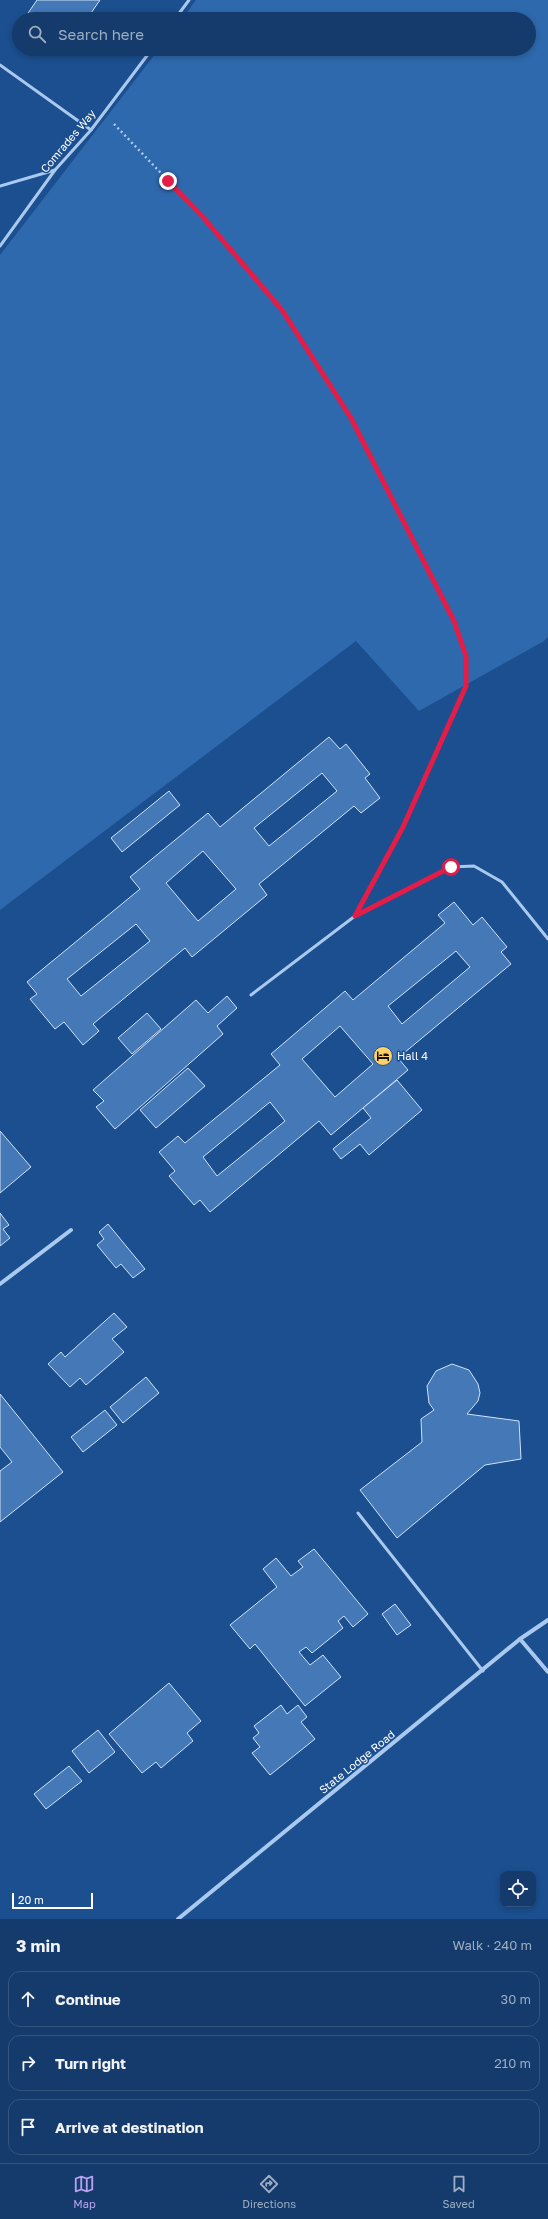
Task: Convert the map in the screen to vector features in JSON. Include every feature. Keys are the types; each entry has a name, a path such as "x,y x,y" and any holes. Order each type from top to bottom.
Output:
{"street":[{"path":"0,1284 71,1230"},
{"name":"State Lodge Road","path":"178,1919 484,1671 520,1639 548,1620"},
{"path":"520,1639 548,1672"}],"lane":[{"path":"180,12 189,0"},
{"name":"Comrades Way","path":"0,246 55,170 91,130 147,56"},
{"path":"0,66 91,130"},
{"path":"0,186 55,170"},
{"path":"252,995 355,916 451,867 474,866 502,882 548,940"},
{"path":"358,1513 484,1671"}],"path":[{"path":"113,123 202,216 282,310 351,418 454,621 466,656 466,686 403,827 355,916"}],"shaded area":[{"path":"196,0 548,0 548,637 544,641 419,711 356,641 0,910 0,255 154,56 536,56 536,12 187,12"}],"building":[{"path":"37,0 100,0 92,12 29,12"},
{"path":"329,737 340,749 346,744 370,774 365,778 380,798 361,813 354,806 259,884 267,895 192,957 185,948 93,1024 99,1031 83,1045 64,1022 55,1029 30,999 37,994 27,982 140,889 130,877 208,813 220,827","holes":["322,773 337,791 269,846 254,828","203,851 236,889 198,921 166,883","136,924 150,941 81,996 67,979"]},
{"path":"169,791 180,805 122,852 111,838"},
{"name":"Hall 4","path":"454,902 473,925 482,917 507,947 501,952 511,964 398,1058 408,1070 331,1135 319,1121 210,1212 200,1200 194,1205 169,1176 175,1171 159,1152 178,1136 185,1143 280,1065 271,1054 345,991 353,1000 445,923 438,915","holes":["456,951 470,967 402,1024 388,1006","340,1026 373,1064 335,1097 302,1059","270,1102 285,1121 217,1176 203,1157"]},
{"path":"227,996 237,1008 217,1026 223,1034 115,1129 96,1107 104,1101 93,1090 196,1000 208,1013"},
{"path":"147,1013 161,1029 132,1054 118,1038"},
{"path":"188,1068 205,1086 156,1128 140,1110"},
{"path":"397,1080 422,1110 369,1155 360,1144 341,1159 333,1149 371,1118 363,1108"},
{"path":"0,1131 31,1167 0,1193"},
{"path":"0,1213 9,1225 3,1229 10,1238 0,1246"},
{"path":"108,1224 145,1269 133,1278 121,1264 116,1268 97,1245 104,1239 99,1232"},
{"path":"114,1313 127,1327 112,1339 124,1352 86,1385 80,1378 70,1387 48,1364 61,1352 65,1357"},
{"path":"452,1364 469,1370 478,1384 480,1393 478,1401 467,1414 519,1421 521,1459 485,1465 397,1538 360,1490 422,1442 421,1419 434,1410 429,1403 427,1386 436,1371"},
{"path":"146,1377 159,1393 123,1423 110,1407"},
{"path":"0,1394 63,1472 0,1522 0,1471 12,1462 0,1447"},
{"path":"105,1410 117,1425 83,1452 71,1437"},
{"path":"314,1549 368,1614 353,1627 344,1616 338,1621 343,1628 312,1653 306,1647 299,1652 310,1665 323,1655 341,1677 305,1706 255,1644 250,1649 230,1625 277,1587 263,1569 276,1558 291,1576 303,1567 298,1561"},
{"path":"395,1604 411,1625 397,1635 382,1614"},
{"path":"169,1683 201,1721 187,1733 193,1741 161,1768 156,1762 142,1773 109,1734"},
{"path":"281,1705 287,1714 298,1705 307,1717 301,1722 315,1739 270,1775 252,1753 260,1747 253,1738 259,1733 254,1726"},
{"path":"98,1730 115,1752 89,1773 72,1751"},
{"path":"69,1766 82,1781 46,1809 34,1794"}],"place":[{"name":"Hall 4","path":"383,1056"}],"route":[{"path":"168,181 202,216 282,310 351,418 454,621 466,656 466,686 403,827 355,916 451,867"}]}
